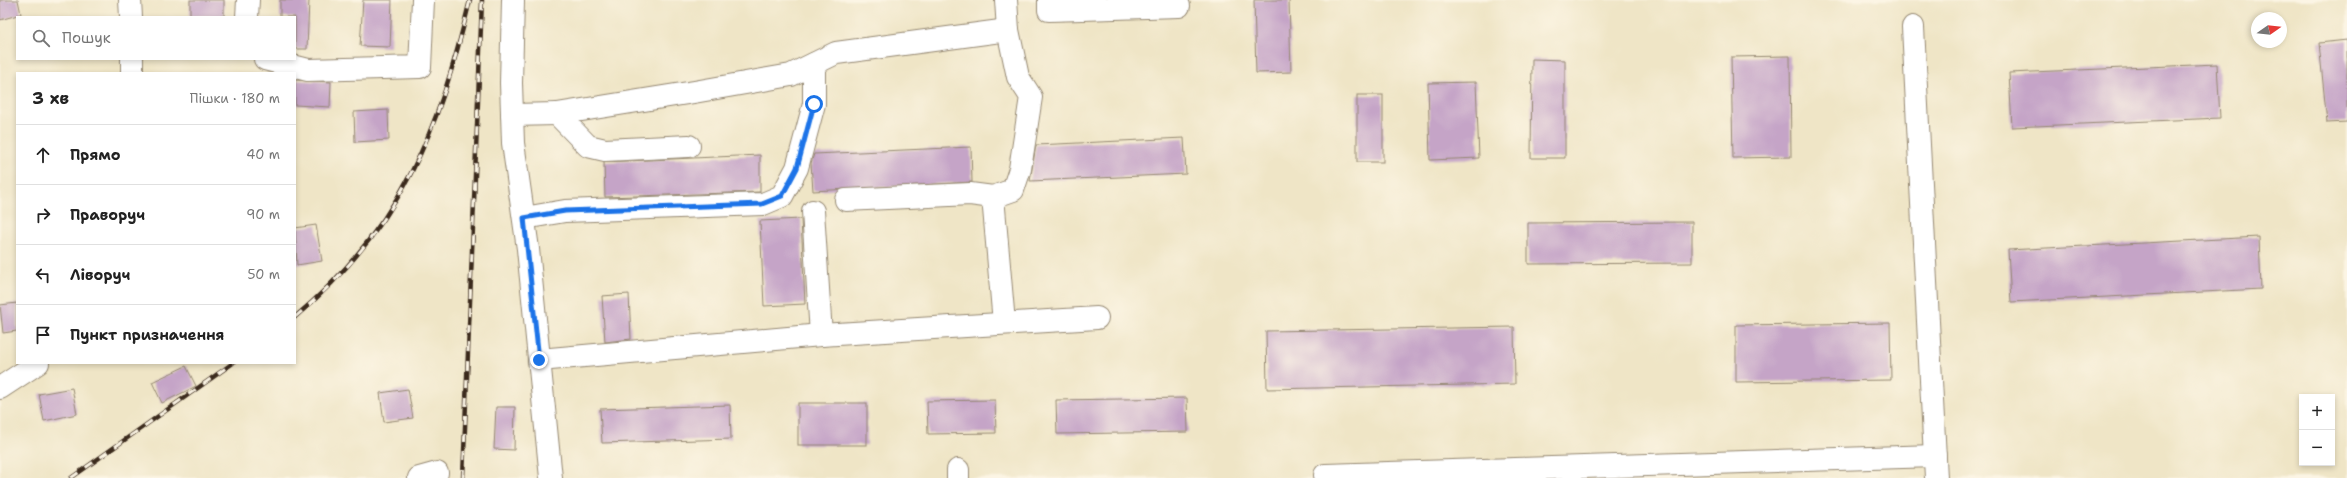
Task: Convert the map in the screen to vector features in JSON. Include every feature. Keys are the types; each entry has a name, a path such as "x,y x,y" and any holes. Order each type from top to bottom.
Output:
{"street":[{"path":"130,0 131,16"},
{"path":"247,16 248,0"},
{"path":"269,60 308,70 420,67 423,0"},
{"path":"513,0 512,143 524,218 551,478"},
{"path":"846,200 970,194 993,197 1013,190 1020,169 1030,97 1018,78 1008,30 1006,0"},
{"path":"1049,0 1050,10 1179,6"},
{"path":"1913,27 1936,478"},
{"path":"512,115 557,114 791,75 836,53 1008,30"},
{"path":"132,60 132,72"},
{"path":"524,218 565,211 762,204 782,196 797,168 814,104 814,64"},
{"path":"557,114 588,146 606,150 690,146"},
{"path":"993,197 1004,323"},
{"path":"813,212 821,336"},
{"path":"539,360 821,336 1097,318"},
{"path":"0,388 36,364"},
{"path":"1326,478 1326,475 1935,456"}],"building":[{"path":"0,0 18,0 21,14 0,20"},
{"path":"190,0 224,0 224,16 190,16"},
{"path":"280,0 309,0 307,49 296,49 296,16 280,16"},
{"path":"363,0 392,0 390,47 360,46"},
{"path":"1254,0 1289,0 1291,72 1256,73"},
{"path":"2347,40 2347,122 2327,123 2319,43"},
{"path":"1790,56 1791,157 1733,158 1731,57"},
{"path":"1532,59 1565,60 1565,158 1531,158"},
{"path":"2217,64 2220,118 2012,127 2009,73"},
{"path":"296,80 331,82 330,107 296,105"},
{"path":"1476,82 1479,158 1430,160 1428,83"},
{"path":"1357,95 1383,95 1383,162 1357,162"},
{"path":"388,110 389,140 355,142 354,112"},
{"path":"1184,138 1186,174 1030,181 1036,145"},
{"path":"971,147 972,182 813,191 811,163 814,154"},
{"path":"760,155 760,192 605,197 604,162"},
{"path":"801,219 805,304 764,306 760,221"},
{"path":"1692,222 1692,263 1528,264 1528,223"},
{"path":"316,225 322,261 297,265 296,228"},
{"path":"2259,237 2261,289 2011,302 2008,250"},
{"path":"629,294 631,339 605,342 602,296"},
{"path":"16,303 16,331 3,333 0,305"},
{"path":"1890,323 1891,380 1736,382 1736,325"},
{"path":"1514,327 1515,384 1267,389 1266,331"},
{"path":"186,366 196,386 162,403 152,382"},
{"path":"72,388 77,414 44,421 39,394"},
{"path":"408,389 413,418 384,422 380,393"},
{"path":"1187,398 1188,432 1057,434 1056,400"},
{"path":"995,400 996,433 928,434 927,401"},
{"path":"798,403 867,403 867,445 798,445"},
{"path":"730,405 731,439 602,443 600,409"},
{"path":"496,407 515,407 514,450 494,449"}],"railway":[{"path":"296,316 332,283 363,248 389,212 411,174 429,134 444,92 458,47 470,0"},
{"path":"463,478 482,0"},
{"path":"71,478 232,364"}],"route":[{"path":"539,360 524,218 565,211 762,204 782,196 797,168 814,104"}]}
